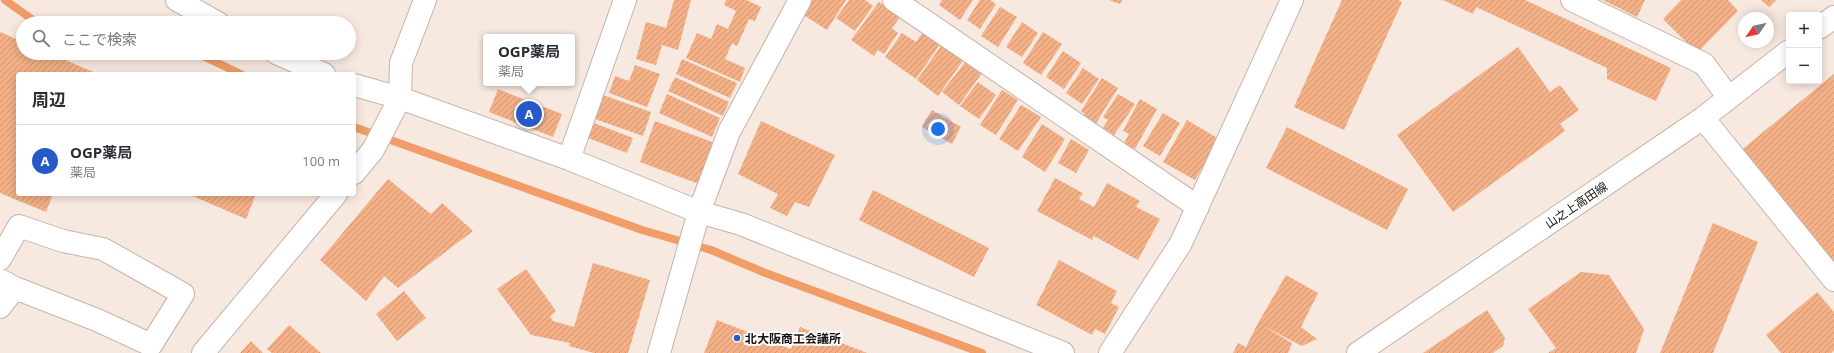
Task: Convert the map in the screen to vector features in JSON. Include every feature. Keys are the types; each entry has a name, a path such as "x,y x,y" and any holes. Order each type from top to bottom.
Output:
{"street":[{"path":"177,0 206,16"},
{"path":"356,170 373,150 400,98 401,63 425,0"},
{"path":"569,159 625,0"},
{"path":"659,353 697,219 729,132 800,0"},
{"path":"894,0 1198,207"},
{"path":"1110,353 1181,243 1292,0"},
{"path":"1572,0 1704,64 1729,98"},
{"path":"1822,26 1834,17"},
{"name":"山之上高田線","path":"1358,353 1703,118 1786,53"},
{"path":"292,60 319,72"},
{"path":"356,86 400,98 569,159 697,219 741,224 1063,353"},
{"path":"1703,118 1834,280"},
{"path":"203,353 334,196"},
{"path":"0,259 19,226 62,241 103,250 183,294 151,345 97,320 7,284 0,307"}],"building":[{"path":"674,0 691,0 678,50 662,45 656,65 636,59 646,22 666,28"},
{"path":"726,0 746,0 761,7 755,21 749,19 737,46 732,43 725,59 745,68 740,82 686,58 697,33 711,39 717,24 728,29 736,11 724,5"},
{"path":"811,0 846,0 827,30 802,14"},
{"path":"849,0 865,0 873,6 855,31 836,18"},
{"path":"942,0 973,0 960,20 939,5"},
{"path":"980,0 990,0 996,4 980,29 967,20"},
{"path":"1109,0 1122,0 1120,4"},
{"path":"1342,0 1398,0 1402,2 1344,130 1294,107"},
{"path":"1443,0 1525,0 1671,68 1656,101 1607,79 1607,68 1476,7 1473,14"},
{"path":"1603,0 1645,0 1637,17"},
{"path":"1681,0 1728,0 1738,11 1697,53 1663,19"},
{"path":"1761,0 1776,0 1769,7"},
{"path":"879,2 900,17 892,28 898,33 884,54 878,50 874,56 851,40"},
{"path":"1000,7 1017,17 998,47 981,36"},
{"path":"1022,22 1038,33 1022,57 1006,47"},
{"path":"0,32 16,39 16,60 65,60 93,72 16,72 16,196 52,196 46,212 0,193"},
{"path":"923,32 940,44 916,79 885,57 902,33 916,42"},
{"path":"1043,32 1062,44 1041,75 1023,63"},
{"path":"943,43 964,59 938,96 917,80"},
{"path":"1518,47 1550,92 1560,85 1579,110 1560,124 1565,131 1453,212 1397,135"},
{"path":"1063,51 1081,63 1064,89 1046,77"},
{"path":"682,59 737,83 730,98 676,74"},
{"path":"966,61 982,73 959,105 942,92"},
{"path":"635,65 660,74 647,107 609,93 615,76 629,81"},
{"path":"1083,68 1099,79 1082,104 1066,93"},
{"path":"1834,74 1834,267 1739,152"},
{"path":"675,77 729,102 723,116 668,91"},
{"path":"1102,78 1118,88 1095,125 1083,117 1085,114 1081,111"},
{"path":"978,82 996,95 979,119 960,106"},
{"path":"498,89 562,114 553,137 489,112"},
{"path":"1002,90 1018,100 996,135 980,125"},
{"path":"667,94 720,118 712,137 659,113"},
{"path":"1118,94 1135,104 1114,135 1103,128 1108,120 1103,117"},
{"path":"603,95 651,112 643,136 595,119"},
{"path":"1140,99 1157,109 1135,149 1124,143 1129,134 1123,131"},
{"path":"1021,105 1041,117 1018,151 999,139"},
{"path":"932,110 961,127 952,144 922,127"},
{"path":"1163,113 1180,123 1160,156 1143,146"},
{"path":"1187,120 1219,139 1195,180 1163,162"},
{"path":"655,121 715,143 699,184 640,162"},
{"path":"761,121 835,155 809,207 795,202 787,216 770,208 778,194 738,174"},
{"path":"594,123 633,138 627,153 588,138"},
{"path":"1042,124 1065,139 1045,172 1022,157"},
{"path":"1287,127 1408,189 1387,230 1266,168"},
{"path":"1071,139 1089,150 1076,173 1058,163"},
{"path":"1055,178 1083,193 1079,199 1094,207 1107,183 1140,201 1136,207 1160,219 1138,260 1094,236 1092,240 1037,211"},
{"path":"388,179 431,214 442,203 473,231 398,288 384,276 366,301 320,260"},
{"path":"873,190 989,248 974,277 859,220"},
{"path":"193,196 255,196 246,219"},
{"path":"1713,223 1758,242 1713,353 1660,353"},
{"path":"1059,260 1117,291 1111,303 1119,307 1105,334 1095,329 1092,335 1036,305"},
{"path":"593,263 650,280 628,353 594,353 569,346 570,343 531,335 497,289 526,269 556,311 550,317 553,321 574,327"},
{"path":"1581,272 1609,275 1644,329 1636,353 1548,353 1556,348 1528,309"},
{"path":"1286,275 1318,293 1301,327 1317,339 1302,346 1265,327 1292,343 1288,353 1233,353 1238,343 1246,347"},
{"path":"404,291 426,318 397,341 376,314"},
{"path":"1817,292 1834,312 1834,350 1831,353 1781,353 1766,335"},
{"path":"1487,310 1505,338 1503,346 1493,353 1423,353"},
{"name":"北大阪商工会議所","path":"717,320 791,349 800,327 867,353 704,353"},
{"path":"289,325 321,353 272,353 267,349"},
{"path":"251,341 263,353 240,353"}],"waterway":[{"path":"5,0 27,16"},
{"path":"211,60 237,72"},
{"path":"356,128 642,230 711,250 763,272 982,353"}],"place":[{"name":"OGP薬局","path":"529,114"},
{"name":"北大阪商工会議所","path":"737,338"}]}
